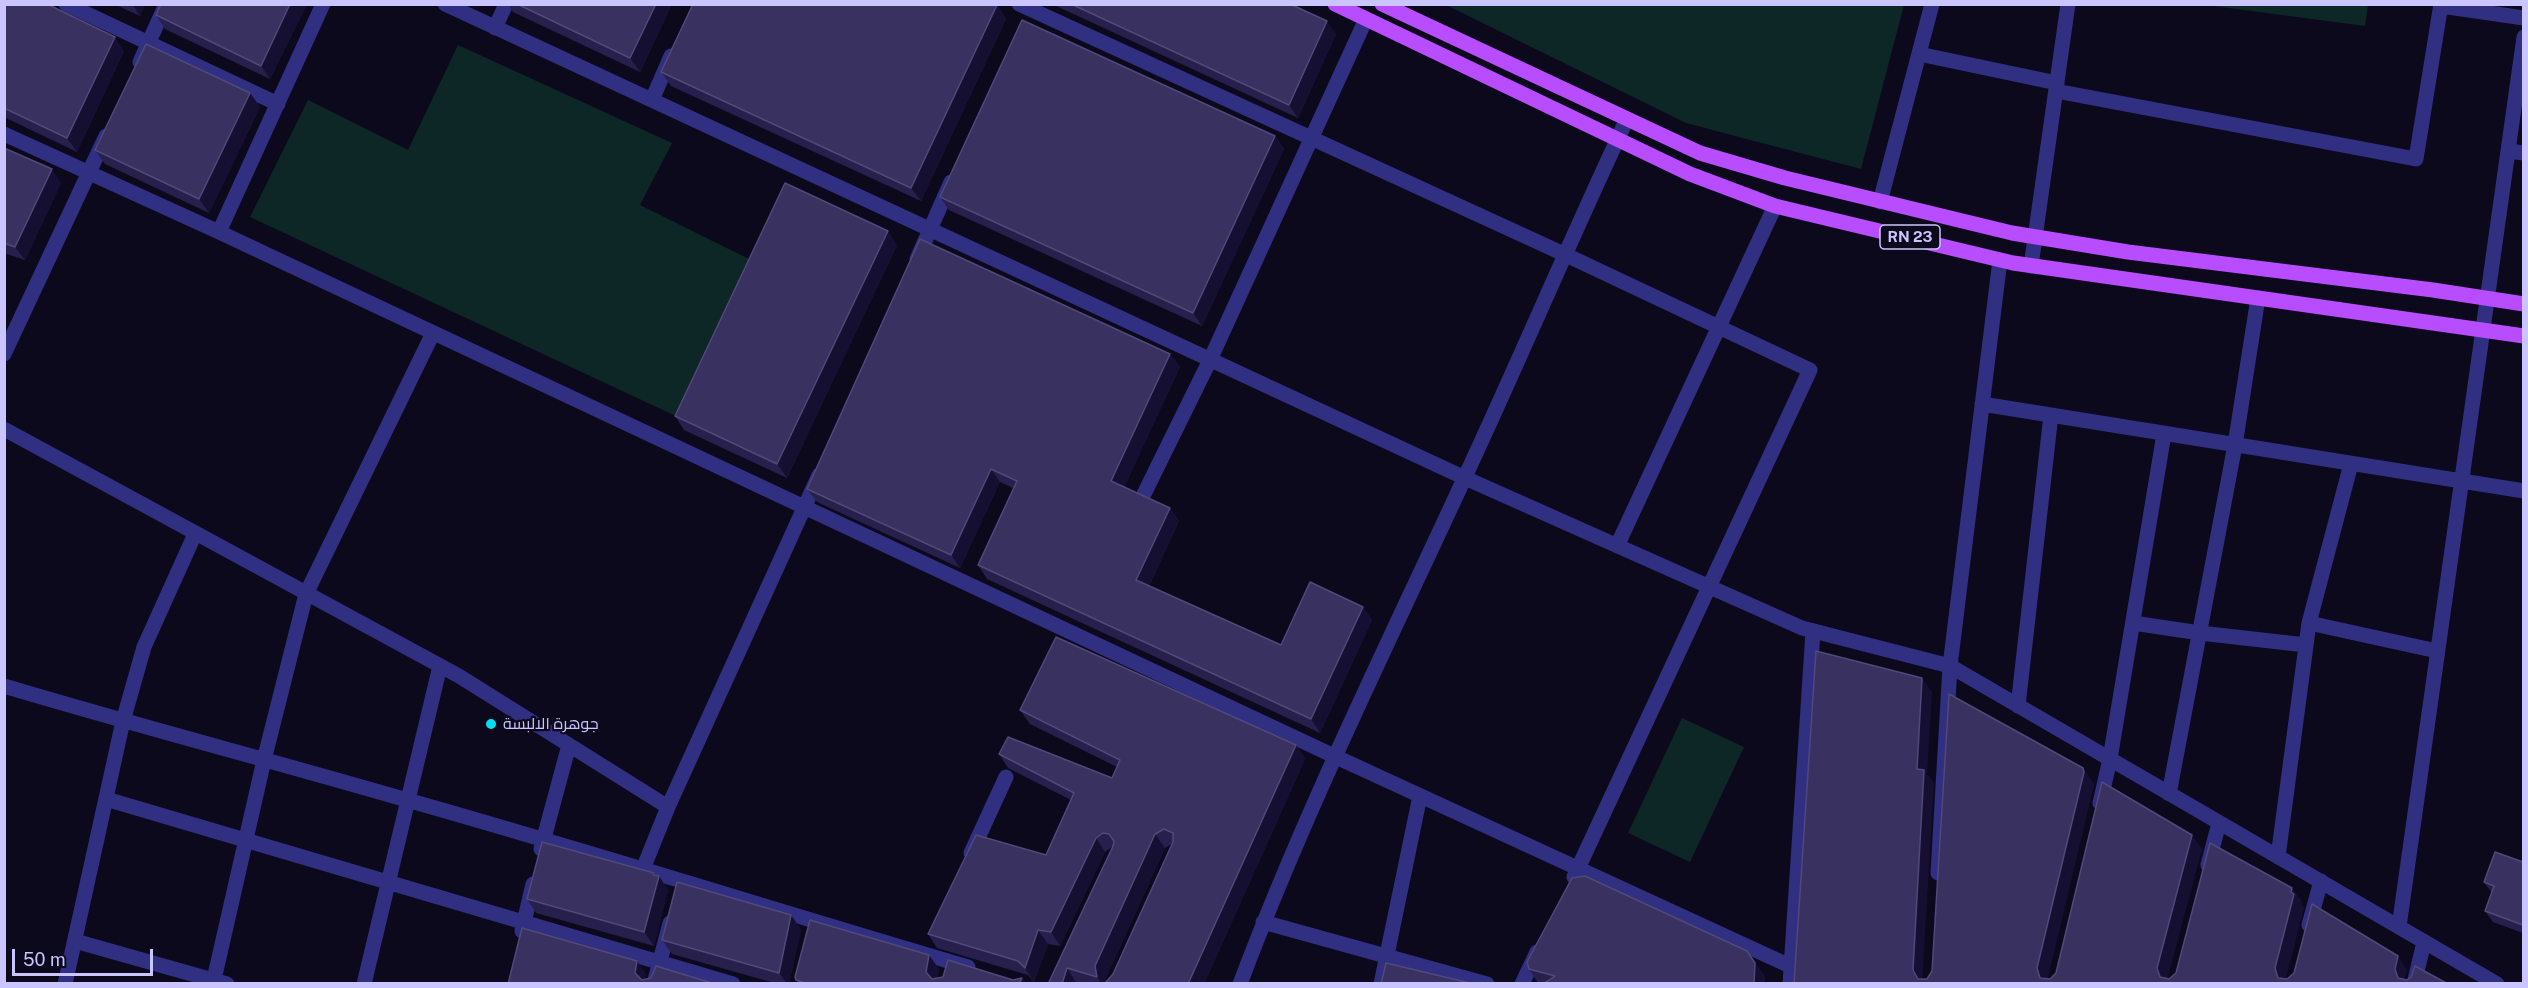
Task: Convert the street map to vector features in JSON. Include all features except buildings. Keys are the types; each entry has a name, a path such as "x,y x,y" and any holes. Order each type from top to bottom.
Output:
{"main road":[{"name":"RN 23","path":"1335,4 1690,174 1775,206 2031,266 2523,336"},
{"name":"RN 23","path":"1382,4 1700,153 1880,202 2035,237 2128,252 2523,304"}],"street":[{"path":"66,4 278,104"},
{"path":"134,75 166,4"},
{"path":"219,232 323,4"},
{"path":"445,4 1465,478 1617,546 1813,630 1950,666 2497,984"},
{"path":"495,28 506,4"},
{"path":"1880,202 1932,4"},
{"path":"2031,266 2068,4"},
{"path":"1919,54 2056,87 2416,159 2441,5 2523,18"},
{"path":"1026,9 1566,255 1810,370 1568,890"},
{"path":"1144,494 1210,360 1366,19"},
{"path":"2399,927 2460,481 2488,299 2516,152 2523,37"},
{"path":"652,100 675,47"},
{"path":"4,354 114,118"},
{"path":"1240,984 1263,922 1334,756 1465,478 1627,119"},
{"path":"4,134 89,171 1334,756 1790,966"},
{"path":"911,272 958,167"},
{"path":"1617,546 1775,206"},
{"path":"1937,890 1950,666 2000,260"},
{"path":"2169,794 2235,445 2258,298"},
{"path":"75,941 218,982 264,760 306,594 433,333"},
{"path":"1982,404 2523,491"},
{"path":"2018,706 2052,415"},
{"path":"4,429 440,666 668,807"},
{"path":"2097,815 2110,759 2164,434"},
{"path":"643,869 668,807 824,464"},
{"path":"2278,856 2309,623 2351,464"},
{"path":"65,984 123,722 144,647 195,534"},
{"path":"2133,623 2306,645"},
{"path":"2309,623 2437,651"},
{"path":"1790,984 1813,630"},
{"path":"364,984 440,666"},
{"path":"4,686 123,722 407,800 643,869 680,885 926,948 949,967 982,971"},
{"path":"520,942 543,840 569,745"},
{"path":"962,870 1006,777"},
{"path":"1381,984 1420,796"},
{"path":"105,800 388,881 733,984"},
{"path":"2204,880 2219,823"},
{"path":"2306,938 2321,881"},
{"path":"654,984 673,911"},
{"path":"808,940 813,919"},
{"path":"1263,922 1486,984"},
{"path":"1521,984 1542,942"},
{"path":"2414,984 2424,942"}],"green space":[{"path":"2368,4 2365,26 2206,5"},
{"path":"1446,5 1904,5 1861,169 1686,123"},
{"path":"458,45 672,143 640,205 755,262 680,418 250,217 308,100 408,150"},
{"path":"1682,718 1744,747 1690,862 1628,833"}],"place":[{"name":"جوهرة الالبسة","path":"491,724"}]}
